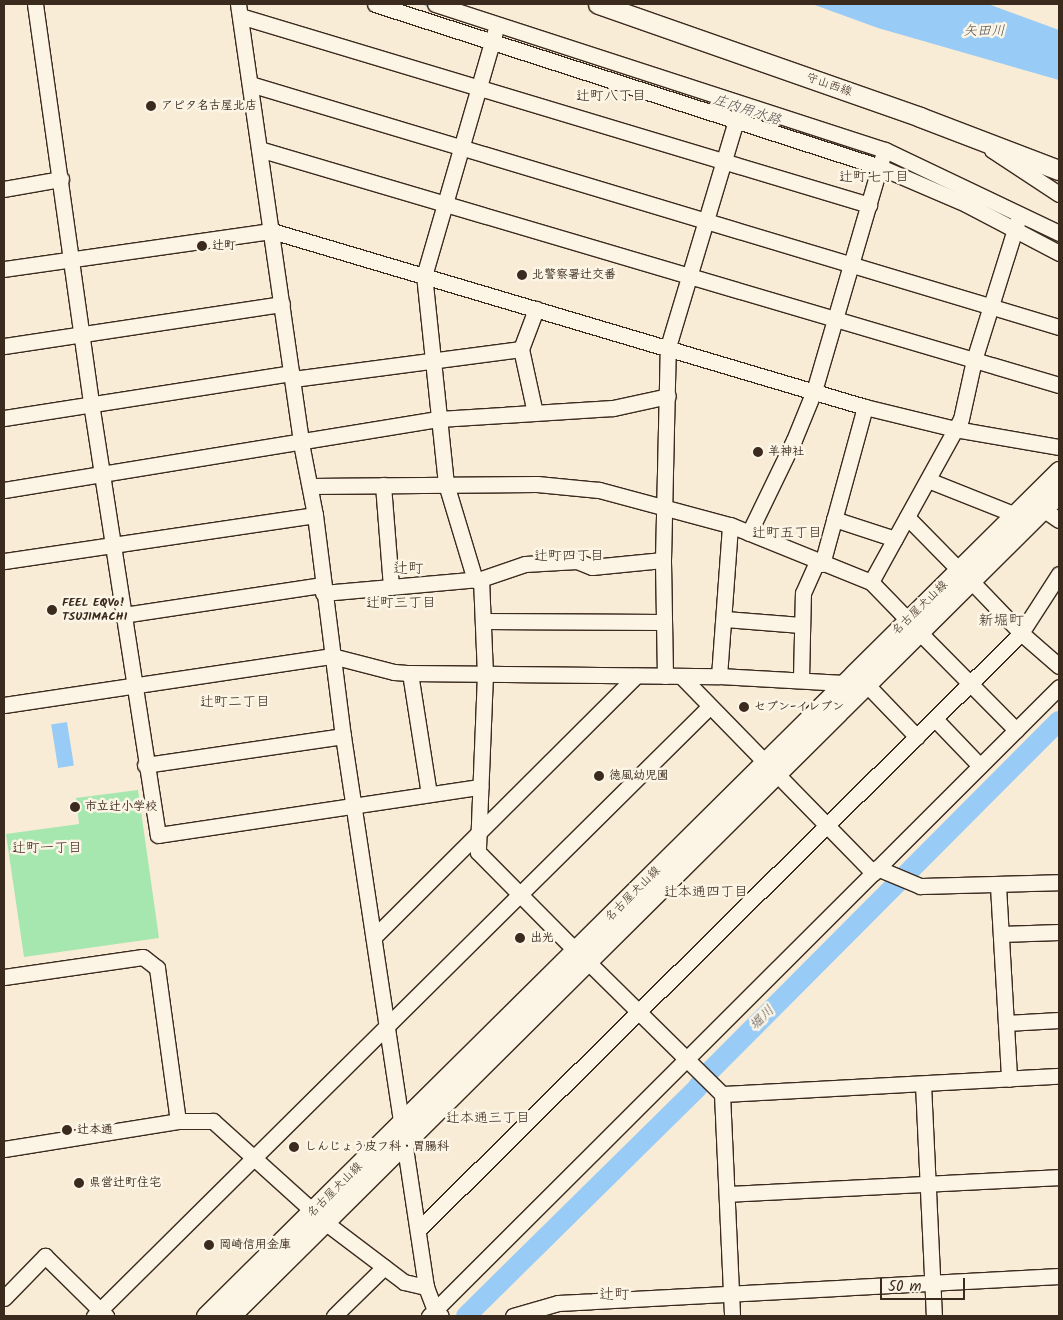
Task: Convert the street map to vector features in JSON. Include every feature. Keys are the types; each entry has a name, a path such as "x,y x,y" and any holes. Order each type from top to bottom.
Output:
{"main road":[{"name":"守山西線","path":"598,4 971,136 1059,170"},
{"name":"名古屋犬山線","path":"965,576 1016,515 1059,471"},
{"name":"名古屋犬山線","path":"206,1316 406,1144 764,762 844,683 913,626 965,576 1059,493"},
{"name":"名古屋犬山線","path":"230,1316 403,1122 778,776 867,685 913,626"}],"street":[{"path":"35,4 84,334 91,403 133,686 158,835 480,787"},
{"path":"375,4 492,40 880,167 1014,229 1059,253"},
{"path":"435,4 885,150 1020,212 1059,233"},
{"path":"869,205 478,89 239,10 293,376 301,443 310,486 322,589 343,736 403,1122 426,1287 435,1314 689,1064 1059,687"},
{"path":"498,24 460,147 424,276 446,484 478,579 483,621 485,674 478,852 715,1089 727,1194 732,1316"},
{"path":"250,84 1059,327"},
{"path":"665,676 663,560 668,347 742,103"},
{"path":"971,136 1059,194"},
{"path":"259,149 1059,385"},
{"path":"749,532 794,440 814,391 885,150"},
{"path":"4,189 61,179"},
{"path":"871,582 961,419 974,360 1020,212"},
{"path":"4,269 272,231 866,407 955,429 1059,447"},
{"path":"4,346 282,304"},
{"path":"534,413 521,349 536,309"},
{"path":"4,418 91,403 293,376 521,349"},
{"path":"4,490 439,419 613,408 668,396"},
{"path":"801,679 801,625 804,592 820,563 866,407"},
{"path":"928,480 1016,515"},
{"path":"310,486 537,484 598,490 730,525 871,582 1016,730"},
{"path":"383,485 391,587"},
{"path":"1043,509 1059,520"},
{"path":"4,561 314,515"},
{"path":"907,517 1022,634 1059,666"},
{"path":"834,519 895,539"},
{"path":"719,676 730,525"},
{"path":"123,616 322,589 391,587 478,579 525,564 577,561 592,567 663,560"},
{"path":"419,1229 636,1011 1022,634 1059,574"},
{"path":"724,619 801,625"},
{"path":"483,621 664,622"},
{"path":"4,705 332,656 410,673 719,676 801,679 844,683"},
{"path":"410,673 429,794"},
{"path":"374,937 636,676"},
{"path":"682,677 709,707 827,826 879,872 917,885 998,886 1059,882"},
{"path":"867,685 917,737"},
{"path":"4,1298 11,1285 45,1256 100,1314 388,1024 709,707"},
{"path":"935,719 980,766"},
{"path":"146,765 343,736"},
{"path":"998,886 1009,1079"},
{"path":"1001,934 1059,932"},
{"path":"4,978 143,957 157,968 178,1121"},
{"path":"1006,1023 1059,1020"},
{"path":"715,1089 923,1084 1059,1076"},
{"path":"923,1084 934,1316"},
{"path":"4,1149 178,1121 213,1121 319,1217 404,1282 426,1287"},
{"path":"727,1194 1059,1177"},
{"path":"334,1316 384,1267"},
{"path":"513,1316 558,1303 1059,1276"}],"green space":[{"path":"138,790 159,938 24,957 6,834 79,824 76,798"}],"water":[{"name":"矢田川","path":"812,4 988,4 1059,30 1059,80 878,28"},
{"path":"67,722 74,765 58,768 51,725"}],"waterway":[{"name":"庄内用水路","path":"425,4 432,6"},
{"name":"堀川","path":"466,1316 697,1088 710,1071 1059,721"}],"place":[{"name":"アピタ名古屋北店","path":"151,106"},
{"name":"辻町","path":"202,246"},
{"name":"北警察署辻交番","path":"522,275"},
{"name":"羊神社","path":"758,452"},
{"name":"FEEL EQVo! TSUJIMACHI","path":"52,610"},
{"name":"セブン-イレブン","path":"744,707"},
{"name":"徳風幼児園","path":"599,776"},
{"name":"市立辻小学校","path":"75,807"},
{"name":"出光","path":"520,938"},
{"name":"辻本通","path":"67,1130"},
{"name":"しんじょう皮フ科・胃腸科","path":"294,1147"},
{"name":"県営辻町住宅","path":"79,1183"},
{"name":"岡崎信用金庫","path":"209,1245"}],"district":[{"name":"辻町八丁目","path":"611,96"},
{"name":"辻町七丁目","path":"874,177"},
{"name":"辻町五丁目","path":"787,533"},
{"name":"辻町四丁目","path":"569,556"},
{"name":"辻町","path":"408,570"},
{"name":"辻町三丁目","path":"401,603"},
{"name":"新堀町","path":"1001,622"},
{"name":"辻町二丁目","path":"235,702"},
{"name":"辻町一丁目","path":"47,848"},
{"name":"辻本通四丁目","path":"706,892"},
{"name":"辻本通三丁目","path":"488,1118"},
{"name":"辻町","path":"614,1296"}]}
